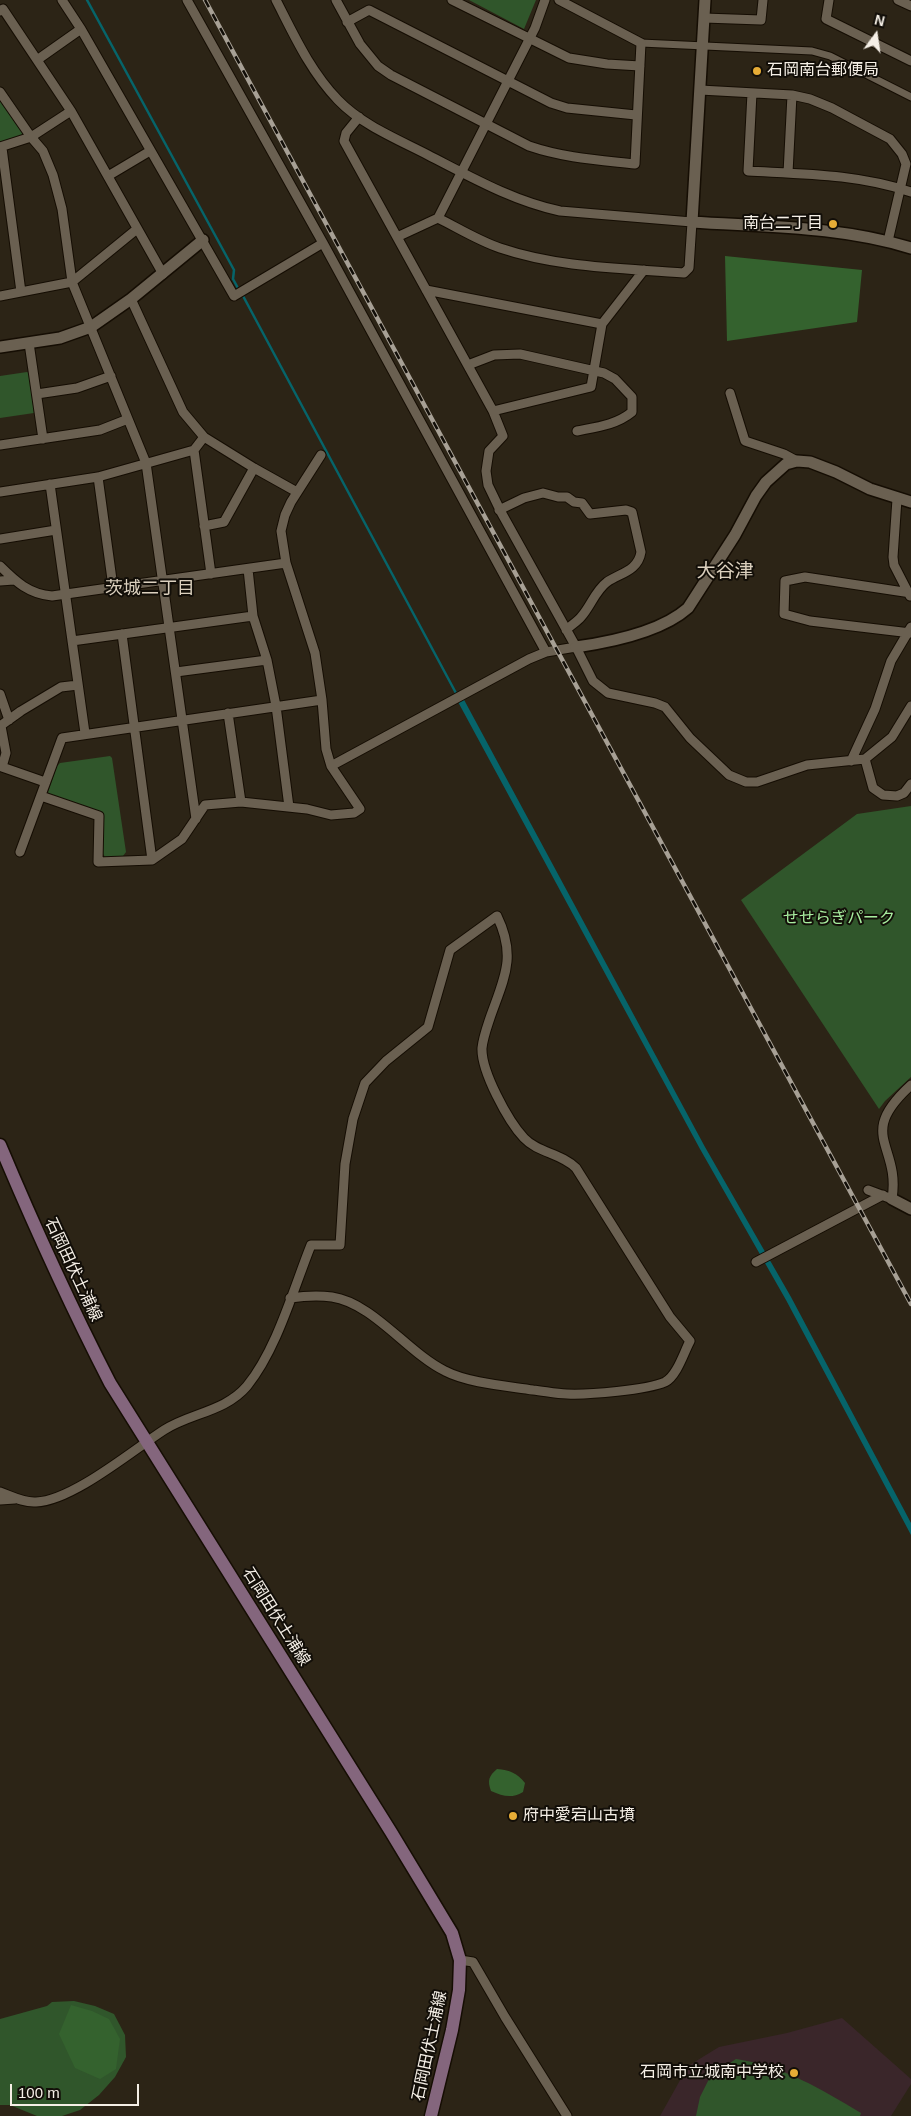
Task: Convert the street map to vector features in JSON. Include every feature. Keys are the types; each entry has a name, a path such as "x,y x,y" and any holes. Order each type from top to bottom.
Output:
{"main road":[{"name":"石岡田伏土浦線","path":"0,1145 75,1315 110,1383 437,1906 452,1933 460,1960 457,2007 431,2116"}],"street":[{"path":"62,0 81,29 234,296 323,243"},
{"path":"187,0 323,243 546,652"},
{"path":"276,0 308,62 338,100 359,117 384,132 507,195 540,207 560,211 831,231 888,241 911,248"},
{"path":"336,0 360,44 378,66 391,75 529,146 566,156 635,164 641,43"},
{"path":"397,237 438,218 529,38 545,0"},
{"path":"559,0 641,43 812,51 830,56 911,97"},
{"path":"438,218 497,248 534,258 572,264 684,273 689,268 705,0"},
{"path":"704,18 761,20 763,0"},
{"path":"829,0 826,19 911,61"},
{"path":"898,0 911,6"},
{"path":"454,1 569,58 581,61 640,66"},
{"path":"0,11 3,9 71,111 163,274"},
{"path":"347,22 369,10 551,103 567,108 636,115"},
{"path":"37,60 81,29"},
{"path":"700,90 792,95 810,99 832,108 890,139 909,161 888,241"},
{"path":"0,92 43,152 54,175 62,209 72,282 146,463 196,819"},
{"path":"752,93 748,171 870,180 911,192"},
{"path":"788,173 792,95"},
{"path":"22,292 1,148 31,137 71,111"},
{"path":"359,117 346,133 344,141 493,411 503,436 489,451 486,471 488,485 593,681 608,693 654,703 665,708 690,738 729,775 746,782 766,780 807,765 865,759 892,737 911,706"},
{"path":"108,176 150,151"},
{"path":"0,296 72,282 138,229"},
{"path":"0,347 60,338 91,327 132,299 203,240"},
{"path":"493,411 591,387 602,324 644,270"},
{"path":"426,290 602,324"},
{"path":"132,299 183,412 204,437 297,492"},
{"path":"29,342 43,439"},
{"path":"468,364 494,355 520,354 595,371 615,379 632,397 632,412 623,419 608,425 577,431"},
{"path":"37,394 77,388 111,376"},
{"path":"730,393 745,441 784,454 797,462"},
{"path":"0,445 100,430 128,419"},
{"path":"0,492 98,477 194,450 204,437"},
{"path":"194,450 211,574"},
{"path":"41,796 99,816 98,862 152,860 182,838 205,805 241,802 289,806 331,815 354,813 360,809 332,766 326,749 322,700 314,653 286,563 281,531 284,515 321,456"},
{"path":"332,766 529,659 546,652 606,643 647,630 684,612 696,598 766,482 786,464 810,462 827,468 870,489 911,502"},
{"path":"204,526 224,522 254,468"},
{"path":"98,477 114,587"},
{"path":"50,484 85,733"},
{"path":"500,510 524,498 543,493 558,497 567,496 574,502 582,504 590,514 626,510 632,512 641,552 640,558 636,565 623,575 608,581 581,616 566,630"},
{"path":"897,499 894,565 910,595"},
{"path":"0,538 56,530"},
{"path":"0,566 14,580 33,592 52,596 286,563"},
{"path":"248,569 253,616 267,660 276,706 289,806"},
{"path":"851,760 875,708 890,661 910,631 810,621 784,614 785,581 805,576 910,595"},
{"path":"0,581 14,580"},
{"path":"72,642 253,616"},
{"path":"122,634 152,860"},
{"path":"176,672 267,660"},
{"path":"45,782 1,770 6,753 1,726 21,711 61,687 78,685"},
{"path":"0,694 9,720"},
{"path":"20,852 62,738 85,733 322,700"},
{"path":"228,713 241,802"},
{"path":"865,759 873,788 883,795 897,796 904,793 911,784"},
{"path":"0,1492 18,1499 36,1502 67,1494 147,1444 165,1430 227,1404 246,1387 268,1356 290,1298 311,1245 340,1245 345,1164 352,1119 365,1083 386,1061 428,1027 450,950 497,916 506,934 508,948 506,972 482,1048 485,1064 502,1107 524,1138 539,1149 567,1159 576,1168 670,1316 690,1340 672,1375 665,1382 628,1390 567,1394 490,1384 447,1372 428,1362 390,1329 358,1307 334,1297 313,1295 290,1298"},
{"path":"758,1261 888,1197 895,1184 884,1141 883,1122 888,1109 911,1085"},
{"path":"868,1190 888,1197 911,1209"},
{"path":"0,1500 18,1499"},
{"path":"460,1960 473,1962 505,2017 568,2116"}],"shaded area":[{"name":"石岡市立城南中学校","path":"842,2018 911,2079 911,2084 891,2116 660,2116 688,2066 719,2047 787,2033"}],"green space":[{"path":"469,0 536,0 524,29"},
{"path":"0,100 23,132 21,136 0,143"},
{"path":"725,256 862,270 857,322 727,341"},
{"path":"29,373 34,413 0,418 0,376"},
{"path":"110,756 112,758 126,852 123,856 105,857 103,854 102,814 49,795 48,792 57,766 60,763"},
{"name":"せせらぎパーク","path":"911,806 911,1077 879,1109 741,900 857,814"},
{"path":"497,1769 516,1774 525,1783 523,1792 515,1796 507,1796 491,1791 489,1779"},
{"path":"74,2001 95,2006 114,2014 125,2035 126,2057 115,2077 99,2095 80,2110 62,2116 37,2116 10,2105 0,2105 0,2019 47,2006 52,2002"},
{"path":"71,2005 92,2011 109,2019 120,2039 116,2069 100,2079 75,2068 59,2034"},
{"path":"736,2059 753,2062 786,2073 831,2095 861,2113 860,2116 696,2116 700,2097 711,2075"}],"water":[{"path":"462,696 705,1147 791,1297 911,1523 911,1535 786,1300 700,1149 457,700"}],"waterway":[{"path":"87,0 234,270 233,279 239,290"},
{"path":"242,294 457,695"}],"railway":[{"path":"205,0 911,1304"}],"place":[{"name":"石岡南台郵便局","path":"757,71"},
{"name":"南台二丁目","path":"833,224"},
{"name":"府中愛宕山古墳","path":"513,1816"},
{"name":"石岡市立城南中学校","path":"794,2073"}],"district":[{"name":"大谷津","path":"725,572"},
{"name":"茨城二丁目","path":"150,589"}]}
